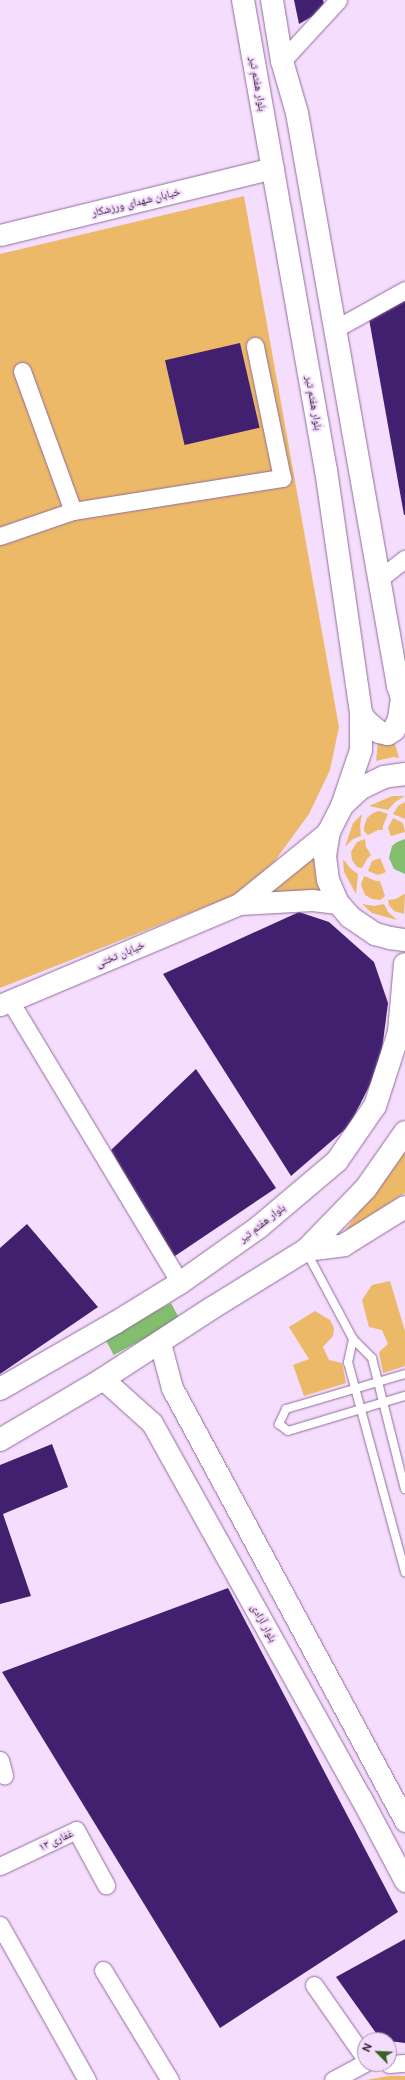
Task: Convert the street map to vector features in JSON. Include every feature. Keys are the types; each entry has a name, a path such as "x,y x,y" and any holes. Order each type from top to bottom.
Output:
{"main road":[{"name":"بلوار هفتم تیر","path":"243,0 326,470 361,713 361,750 342,806"},
{"path":"272,0 282,61 297,113 379,579 402,695 399,719 394,730 388,734 379,732 366,721 361,713"},
{"path":"405,774 384,777 361,788 342,806 329,831 325,856 328,880 338,903 350,917 362,926 390,938 405,940"},
{"name":"بلوار هفتم تیر","path":"0,1390 115,1324 180,1283 259,1227 337,1161 375,1106 399,1032 405,964"},
{"path":"0,1440 103,1379 212,1308 306,1250 366,1188 405,1132"},
{"path":"306,1250 344,1245 405,1207"}],"street":[{"path":"282,61 338,0"},
{"name":"خیابان شهدای ورزشکار","path":"0,235 272,168"},
{"path":"335,329 405,290"},
{"path":"0,536 73,511 282,478 255,346"},
{"path":"22,371 73,511"},
{"path":"379,579 405,559"},
{"path":"239,904 329,831"},
{"path":"239,904 312,900 338,903"},
{"name":"خیابان تختی","path":"5,1003 239,904"},
{"path":"5,1003 180,1283"},
{"path":"160,1343 172,1388 405,1821"},
{"name":"بلوار آزادی","path":"103,1379 152,1423 361,1798 405,1881"},
{"name":"غفاری ۱۳","path":"0,1866 76,1830 106,1885"},
{"path":"0,1925 87,2080"},
{"path":"103,1970 170,2080"},
{"path":"314,1985 357,2047"},
{"path":"332,2080 357,2067"}],"lane":[{"path":"306,1250 353,1339 372,1358 405,1489"},
{"path":"353,1339 348,1362 405,1572"},
{"path":"405,1374 286,1409 279,1424 288,1431 360,1408 405,1396"}],"shaded area":[{"path":"244,196 339,727 330,770 309,814 274,862 235,895 0,988 0,254"},
{"path":"393,737 399,758 393,757 376,761 378,742"},
{"path":"392,796 405,796 395,802 388,810 369,806"},
{"path":"405,802 405,819 393,814 398,806"},
{"path":"379,811 388,814 383,830 378,830 368,835 364,831 367,818 373,813"},
{"path":"362,814 360,825 361,836 353,839 345,847 353,823"},
{"path":"393,818 403,823 405,832 391,836 388,828"},
{"path":"325,838 333,900 247,900"},
{"path":"365,839 366,847 371,855 362,868 357,867 352,860 351,852 357,842"},
{"path":"405,839 405,874 394,869 389,858 392,846"},
{"path":"380,858 386,872 378,875 368,871 372,861"},
{"path":"343,859 350,868 358,874 356,894 344,872"},
{"path":"364,876 380,881 385,896 380,900 372,899 365,895 361,885"},
{"path":"404,894 404,914 394,911 389,905 388,900 396,899"},
{"path":"362,904 374,906 384,904 388,912 397,920 372,913"},
{"path":"405,1147 405,1193 344,1232"},
{"path":"390,1281 405,1331 405,1366 383,1373 379,1352 388,1344 382,1330 369,1327 362,1300 372,1285"},
{"path":"171,1303 180,1320 114,1355 105,1338"},
{"path":"315,1311 330,1320 334,1328 333,1336 323,1347 329,1360 342,1363 346,1383 304,1396 293,1365 309,1359 289,1327"},
{"path":"389,2076 405,2076 405,2080 366,2080"}],"building":[{"path":"294,0 323,0 325,9 299,24"},
{"path":"405,300 405,515 404,515 369,319"},
{"path":"240,343 260,428 185,445 165,360"},
{"path":"299,912 329,922 374,962 388,1003 380,1065 349,1126 291,1176 163,974"},
{"path":"196,1069 276,1188 172,1258 111,1150"},
{"path":"27,1224 98,1307 0,1374 0,1248"},
{"path":"52,1444 68,1487 3,1514 31,1596 0,1604 0,1465"},
{"path":"228,1588 398,1912 220,2028 2,1672"},
{"path":"405,1939 405,2043 397,2042 397,2032 375,2032 336,1977"}]}
